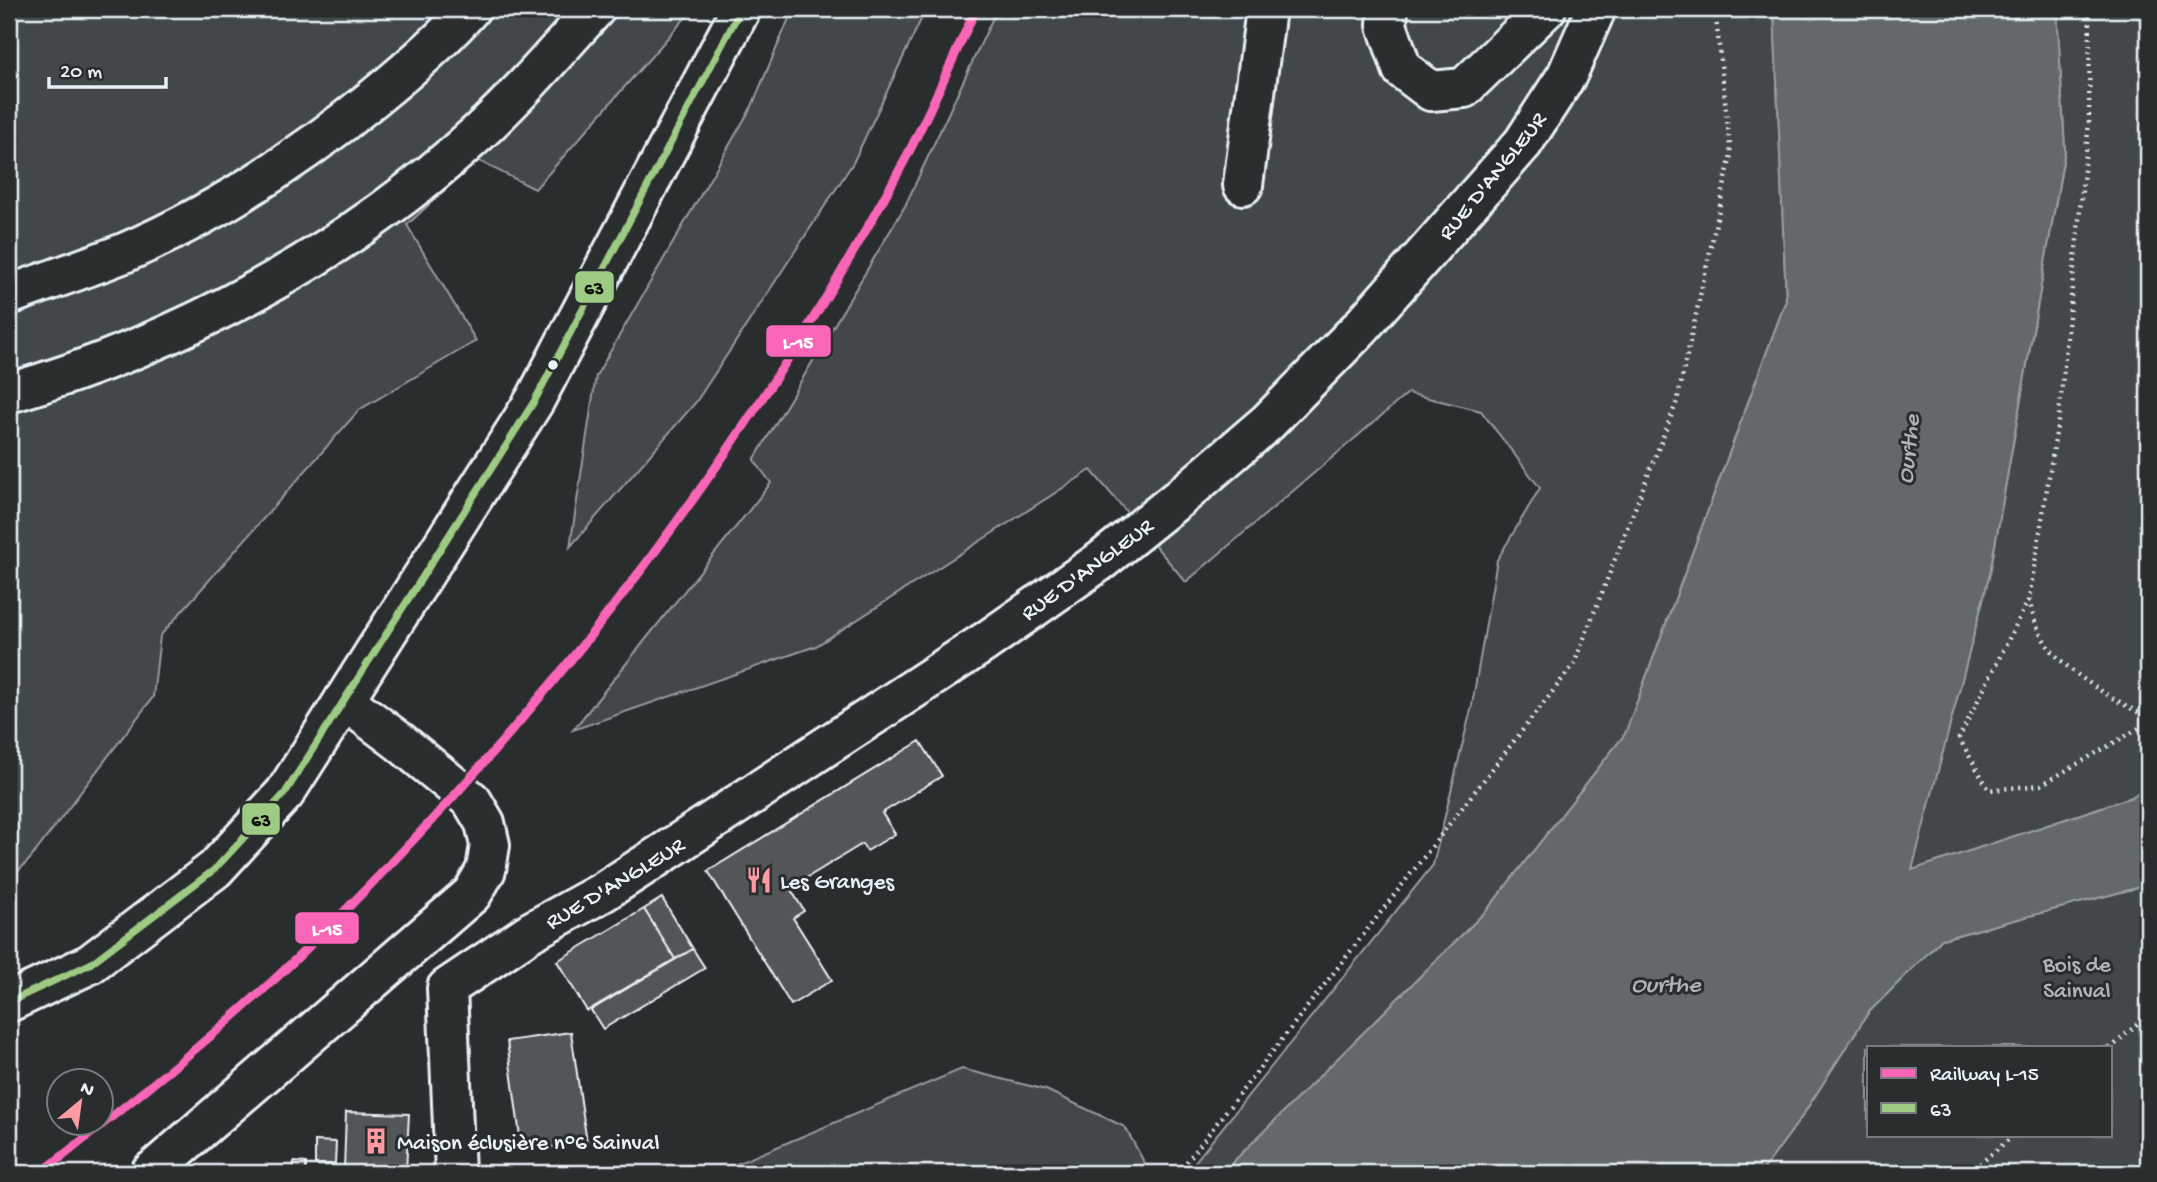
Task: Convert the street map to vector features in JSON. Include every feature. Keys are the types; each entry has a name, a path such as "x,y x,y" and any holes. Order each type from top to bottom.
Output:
{"street":[{"path":"9,295 124,252 202,215 274,172 342,124 406,71 470,9"},
{"path":"9,393 125,354 255,292 331,246 401,196 478,133 595,9"},
{"path":"9,1002 90,964 215,869 285,793 535,400 741,9"},
{"path":"1243,185 1266,9"},
{"path":"1388,9 1387,26 1402,69 1431,91 1464,88 1546,9"},
{"name":"RUE D'ANGLEUR","path":"455,1173 447,988 532,930 603,892 985,642 1102,560 1194,486 1268,422 1360,328 1523,143 1567,75 1596,9"},
{"path":"150,1173 472,894 486,870 489,845 485,824 472,800 344,700"}],"path":[{"path":"1178,1173 1574,664 1677,401 1731,155 1715,9"},
{"path":"2029,599 2039,633 2064,664 2100,692 2148,720 2041,785 1989,790 1959,738 2029,599 2059,415 2089,122 2090,9"},
{"path":"2112,1047 2148,1014"},
{"path":"1969,1173 2013,1136"}],"green space":[{"path":"9,9 693,9 535,189 477,160 407,225 476,341 359,410 160,636 153,697 30,859 9,880"},
{"path":"793,9 926,9 853,163 696,402 570,547 596,376 752,106"},
{"path":"997,9 1774,9 1786,300 1625,734 1487,910 1222,1173 1186,1173 1433,865 1472,705 1497,560 1540,488 1481,411 1408,393 1186,582 1091,470 816,646 573,730 771,483 754,460 905,206"},
{"path":"2057,9 2148,9 2148,786 2132,797 1911,871 1990,573 2065,150"},
{"name":"Bois de Sainval","path":"2148,885 2148,1173 1761,1173 1801,1118 1868,1013 1942,939"},
{"path":"962,1069 1046,1090 1125,1127 1150,1173 715,1173"},
{"path":"436,1160 556,1173 435,1173"}],"water":[{"name":"Ourthe","path":"1774,9 2057,9 2065,150 1990,573 1912,870 2132,797 2148,786 2148,885 1942,939 1868,1013 1801,1118 1761,1173 1222,1173 1487,910 1625,734 1786,300"}],"building":[{"name":"Les Granges","path":"920,741 942,776 882,813 895,834 867,851 862,844 790,888 804,911 793,918 832,980 791,1005 708,871"},
{"path":"662,898 693,949 675,959 644,909"},
{"path":"644,909 675,959 587,1011 557,961"},
{"path":"693,949 705,968 603,1029 591,1010"},
{"path":"571,1032 587,1143 522,1151 507,1041"},
{"name":"Maison éclusière n°6 Sainval","path":"346,1112 409,1114 406,1171 344,1169"},
{"path":"315,1141 336,1142 335,1164 315,1164"},
{"path":"294,1162 306,1163 306,1173 290,1173 293,1172"}],"rail line":[{"name":"L-15","path":"41,1173 203,1042 296,959 384,871 548,688 625,592 698,493 767,391 894,180 976,9"}],"transit line":[{"name":"63","path":"9,1002 90,964 215,869 285,793 535,400 741,9"}],"place":[{"name":"Les Granges","path":"759,880"},
{"name":"Maison éclusière n°6 Sainval","path":"376,1141"}]}
